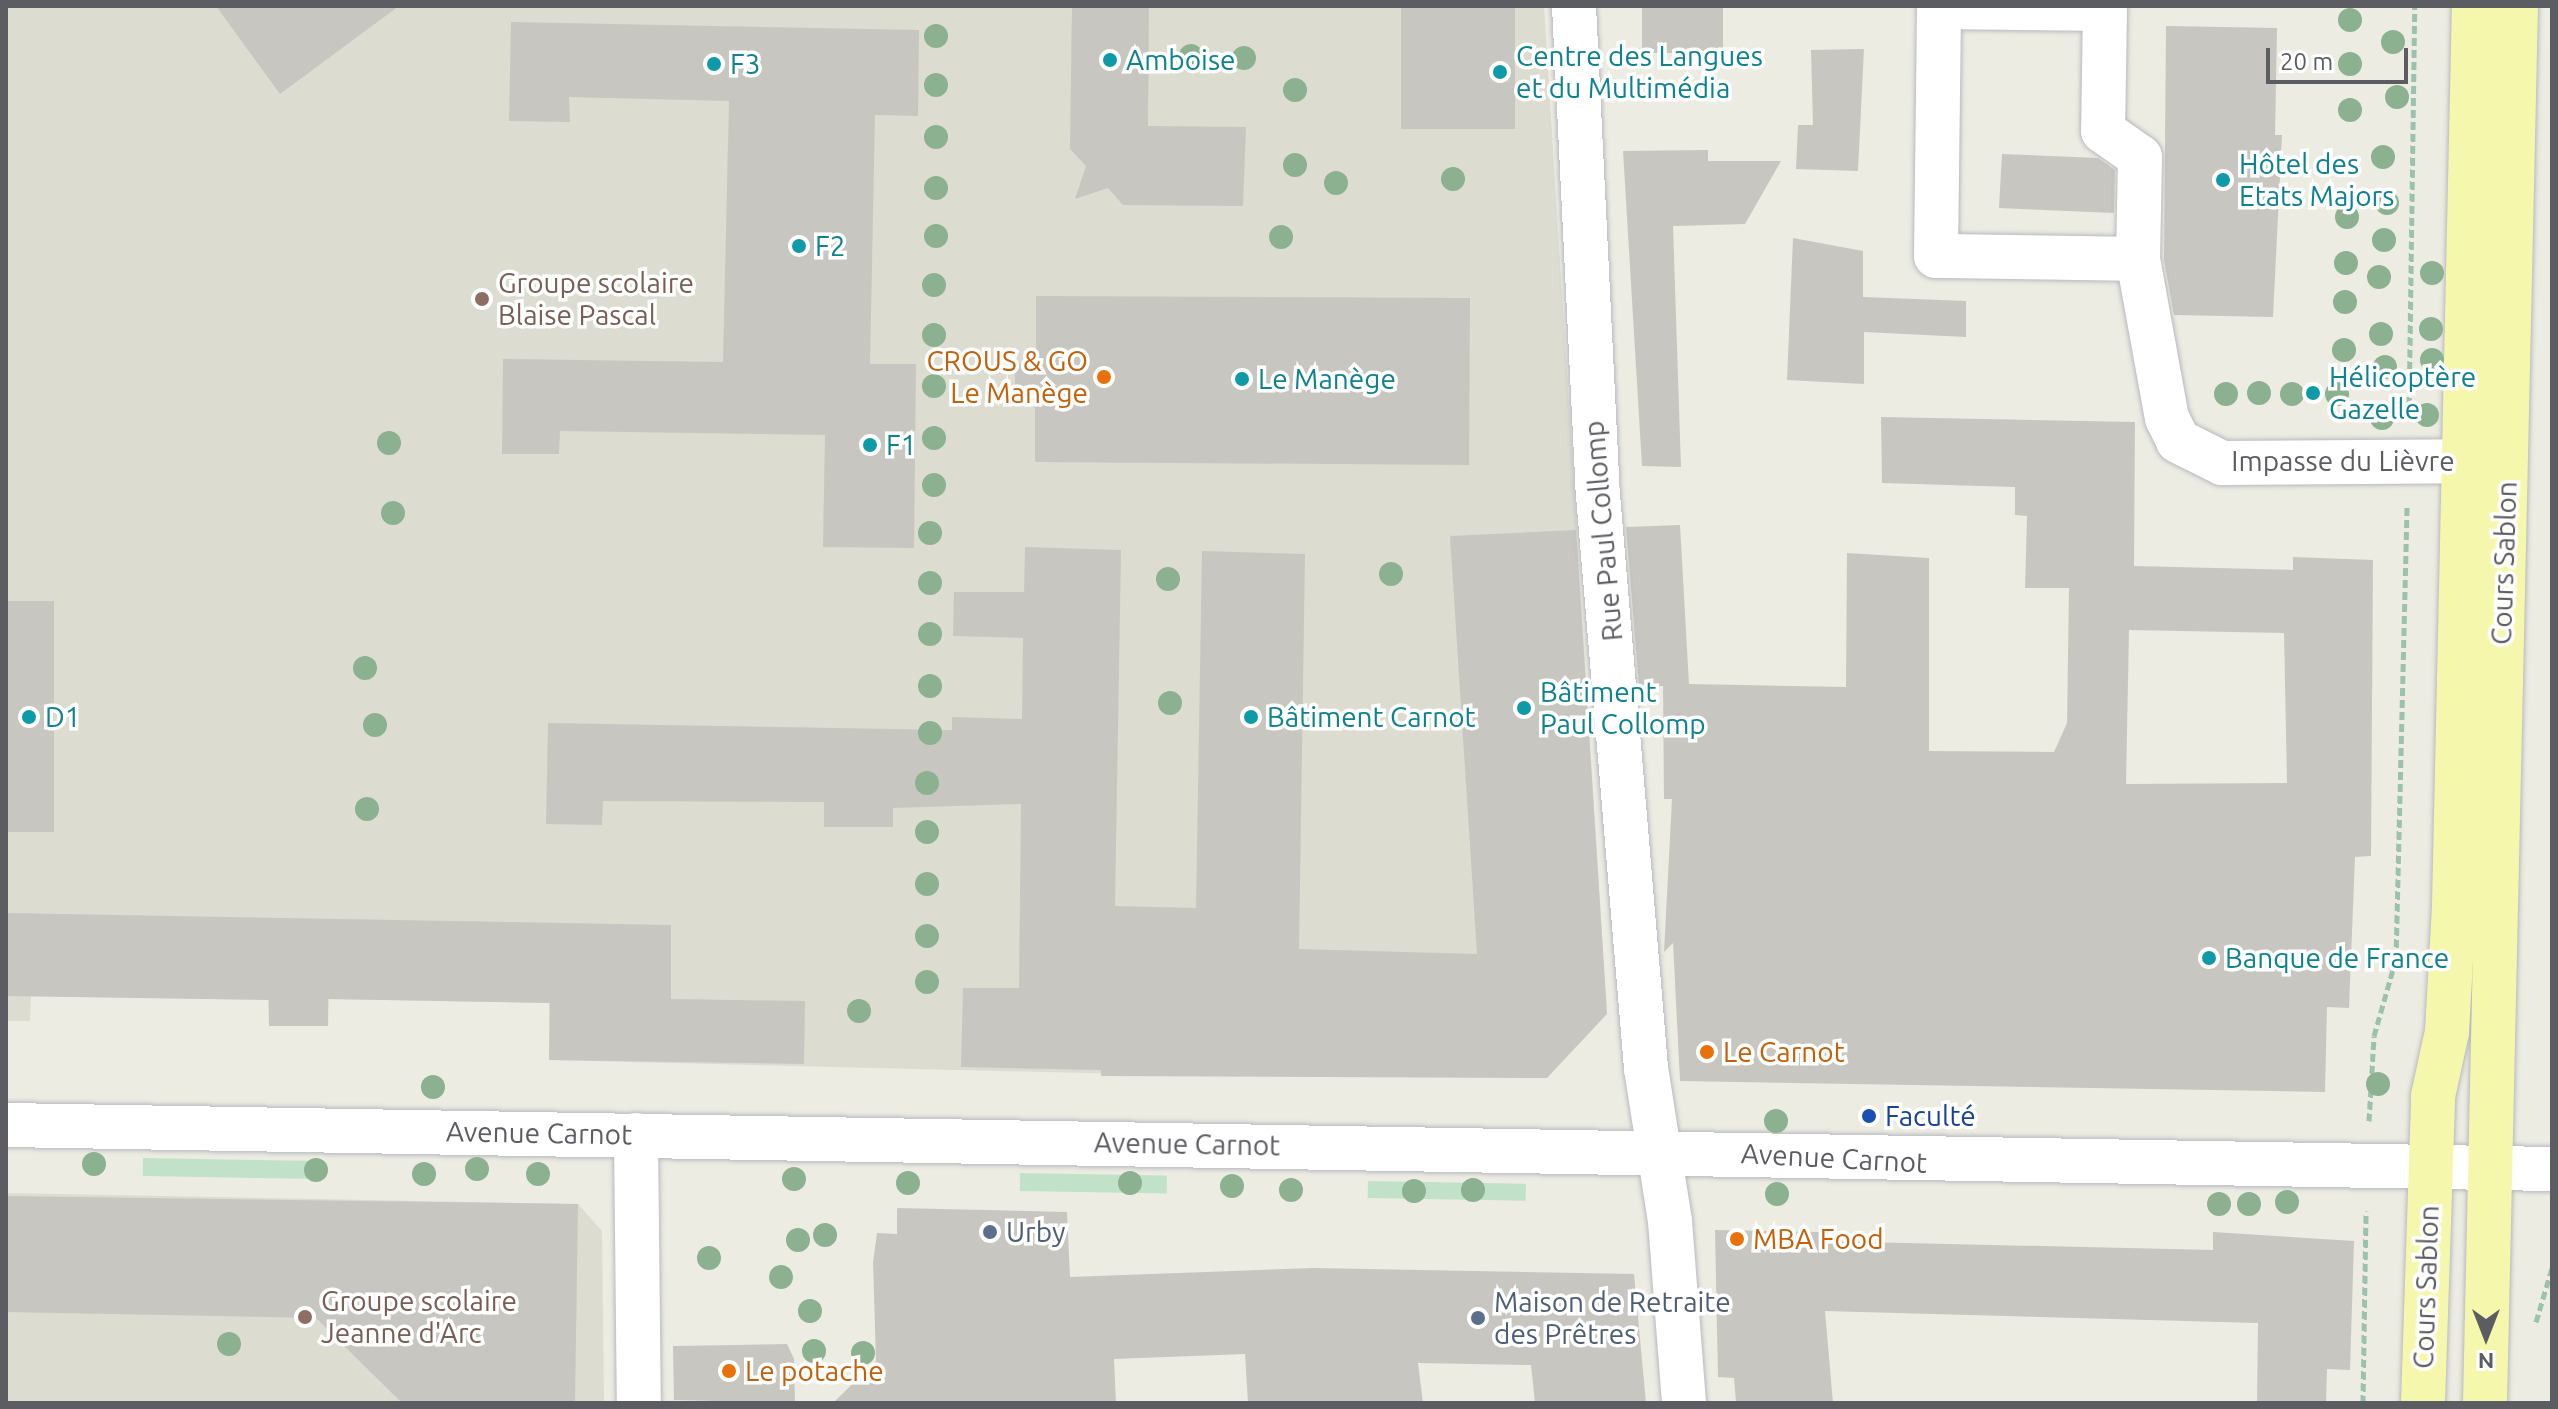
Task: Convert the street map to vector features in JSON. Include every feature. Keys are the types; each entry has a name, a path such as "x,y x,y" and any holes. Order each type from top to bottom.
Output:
{"main road":[{"name":"Cours Sablon","path":"2474,6 2487,461 2495,1170"},
{"name":"Cours Sablon","path":"2423,1403 2433,1096 2447,1032 2516,6"},
{"path":"2485,1403 2495,1170"}],"street":[{"name":"Rue Paul Collomp","path":"1574,6 1597,483 1657,1151 1684,1403"},
{"path":"1939,7 2105,9 2103,131 2140,157 2138,259 1936,256 1939,7"},
{"name":"Impasse du Lièvre","path":"2138,259 2167,418 2178,441 2222,463 2487,461"},
{"name":"Avenue Carnot","path":"6,1125 1657,1151 2431,1171"},
{"path":"636,1135 639,1403"},
{"path":"2431,1171 2552,1169"}],"path":[{"path":"2363,1403 2367,1168 2374,1036 2396,959 2409,460 2415,6"},
{"path":"2536,1323 2552,1268"}],"shaded area":[{"path":"6,6 1544,6 1607,1014 1207,1076 549,1060 549,1003 329,999 328,1026 269,1026 268,1000 31,996 30,1021 6,1021"},
{"name":"Groupe scolaire Jeanne d'Arc","path":"6,1193 578,1204 602,1231 604,1403 6,1403"}],"green space":[{"path":"143,1158 321,1161 321,1179 143,1176"},
{"path":"1020,1173 1167,1176 1167,1194 1020,1191"},
{"path":"1368,1181 1526,1184 1526,1201 1368,1198"}],"building":[{"path":"216,6 399,6 280,94"},
{"name":"Amboise","path":"1072,6 1149,6 1148,126 1246,127 1243,206 1123,205 1108,188 1075,199 1086,166 1070,149"},
{"name":"Centre des Langues et du Multimédia","path":"1401,6 1515,6 1515,129 1401,129"},
{"path":"1642,6 1723,6 1723,53 1642,53"},
{"path":"511,22 919,30 918,116 875,115 870,364 916,364 914,548 823,547 825,435 560,431 559,454 502,454 503,359 723,362 729,101 569,97 570,122 509,121"},
{"name":"Hôtel des Etats Majors","path":"2166,26 2277,28 2275,135 2282,135 2273,317 2174,315 2164,260"},
{"path":"1864,49 1858,171 1796,169 1798,125 1813,125 1811,50"},
{"path":"1708,150 1708,161 1781,161 1745,224 1673,226 1681,467 1642,466 1623,151"},
{"path":"2002,154 2098,158 2115,170 2114,213 1999,208"},
{"path":"1793,238 1863,251 1863,297 1966,301 1966,337 1864,332 1864,384 1787,380"},
{"name":"Le Manège","path":"1036,296 1470,298 1469,465 1035,462 1035,408 1015,391 1015,367 1036,352"},
{"path":"1881,417 2135,422 2134,566 2293,570 2293,557 2373,560 2371,856 2355,857 2349,1008 2327,1007 2325,1092 1680,1081 1673,943 1664,952 1672,799 1664,799 1663,686 1639,686 1626,527 1680,525 1689,684 1846,687 1847,553 1929,558 1929,751 2054,752 2067,723 2069,588 2025,588 2027,516 2015,515 2015,487 1882,483","holes":["2129,630 2284,633 2287,783 2126,784"]},
{"name":"Bâtiment Carnot","path":"1576,530 1607,1014 1547,1078 1101,1076 1101,1070 961,1067 963,988 1019,988 1021,804 893,808 893,827 824,827 824,802 603,801 602,825 546,824 548,723 952,730 952,717 1022,719 1023,638 953,636 954,592 1024,592 1025,547 1121,550 1115,906 1196,908 1202,551 1305,554 1299,949 1477,954 1450,536"},
{"name":"D1","path":"6,601 54,601 54,832 6,832"},
{"path":"6,913 671,925 671,999 805,1001 804,1064 549,1060 550,1003 328,999 328,1026 269,1026 269,1000 6,996"},
{"name":"Groupe scolaire Jeanne d'Arc","path":"6,1196 578,1204 575,1403 402,1403 316,1318 6,1312"},
{"path":"897,1208 1067,1212 1070,1277 1314,1268 1634,1274 1646,1403 1535,1403 1531,1365 1418,1363 1423,1403 1248,1403 1245,1354 1114,1359 1116,1403 833,1403 876,1361 873,1262 877,1233 897,1234"},
{"path":"1715,1230 1819,1232 1819,1241 2213,1250 2213,1232 2354,1241 2350,1370 2327,1369 2326,1403 2257,1403 2258,1323 1825,1311 1833,1403 1736,1403 1734,1378 1718,1377"},
{"path":"787,1344 794,1359 795,1403 674,1400 673,1346"}],"place":[{"name":"Amboise","path":"1110,60"},
{"name":"F3","path":"714,64"},
{"name":"Centre des Langues et du Multimédia","path":"1500,72"},
{"name":"Hôtel des Etats Majors","path":"2223,180"},
{"name":"F2","path":"799,246"},
{"name":"Groupe scolaire Blaise Pascal","path":"482,299"},
{"name":"CROUS & GO Le Manège","path":"1104,377"},
{"name":"Le Manège","path":"1242,379"},
{"name":"Hélicoptère Gazelle","path":"2313,393"},
{"name":"F1","path":"870,445"},
{"name":"Bâtiment Paul Collomp","path":"1524,708"},
{"name":"D1","path":"29,717"},
{"name":"Bâtiment Carnot","path":"1251,717"},
{"name":"Banque de France","path":"2209,958"},
{"name":"Le Carnot","path":"1707,1052"},
{"name":"Faculté","path":"1869,1116"},
{"name":"Urby","path":"990,1232"},
{"name":"MBA Food","path":"1737,1239"},
{"name":"Groupe scolaire Jeanne d'Arc","path":"305,1317"},
{"name":"Maison de Retraite des Prêtres","path":"1478,1318"},
{"name":"Le potache","path":"729,1371"}]}
